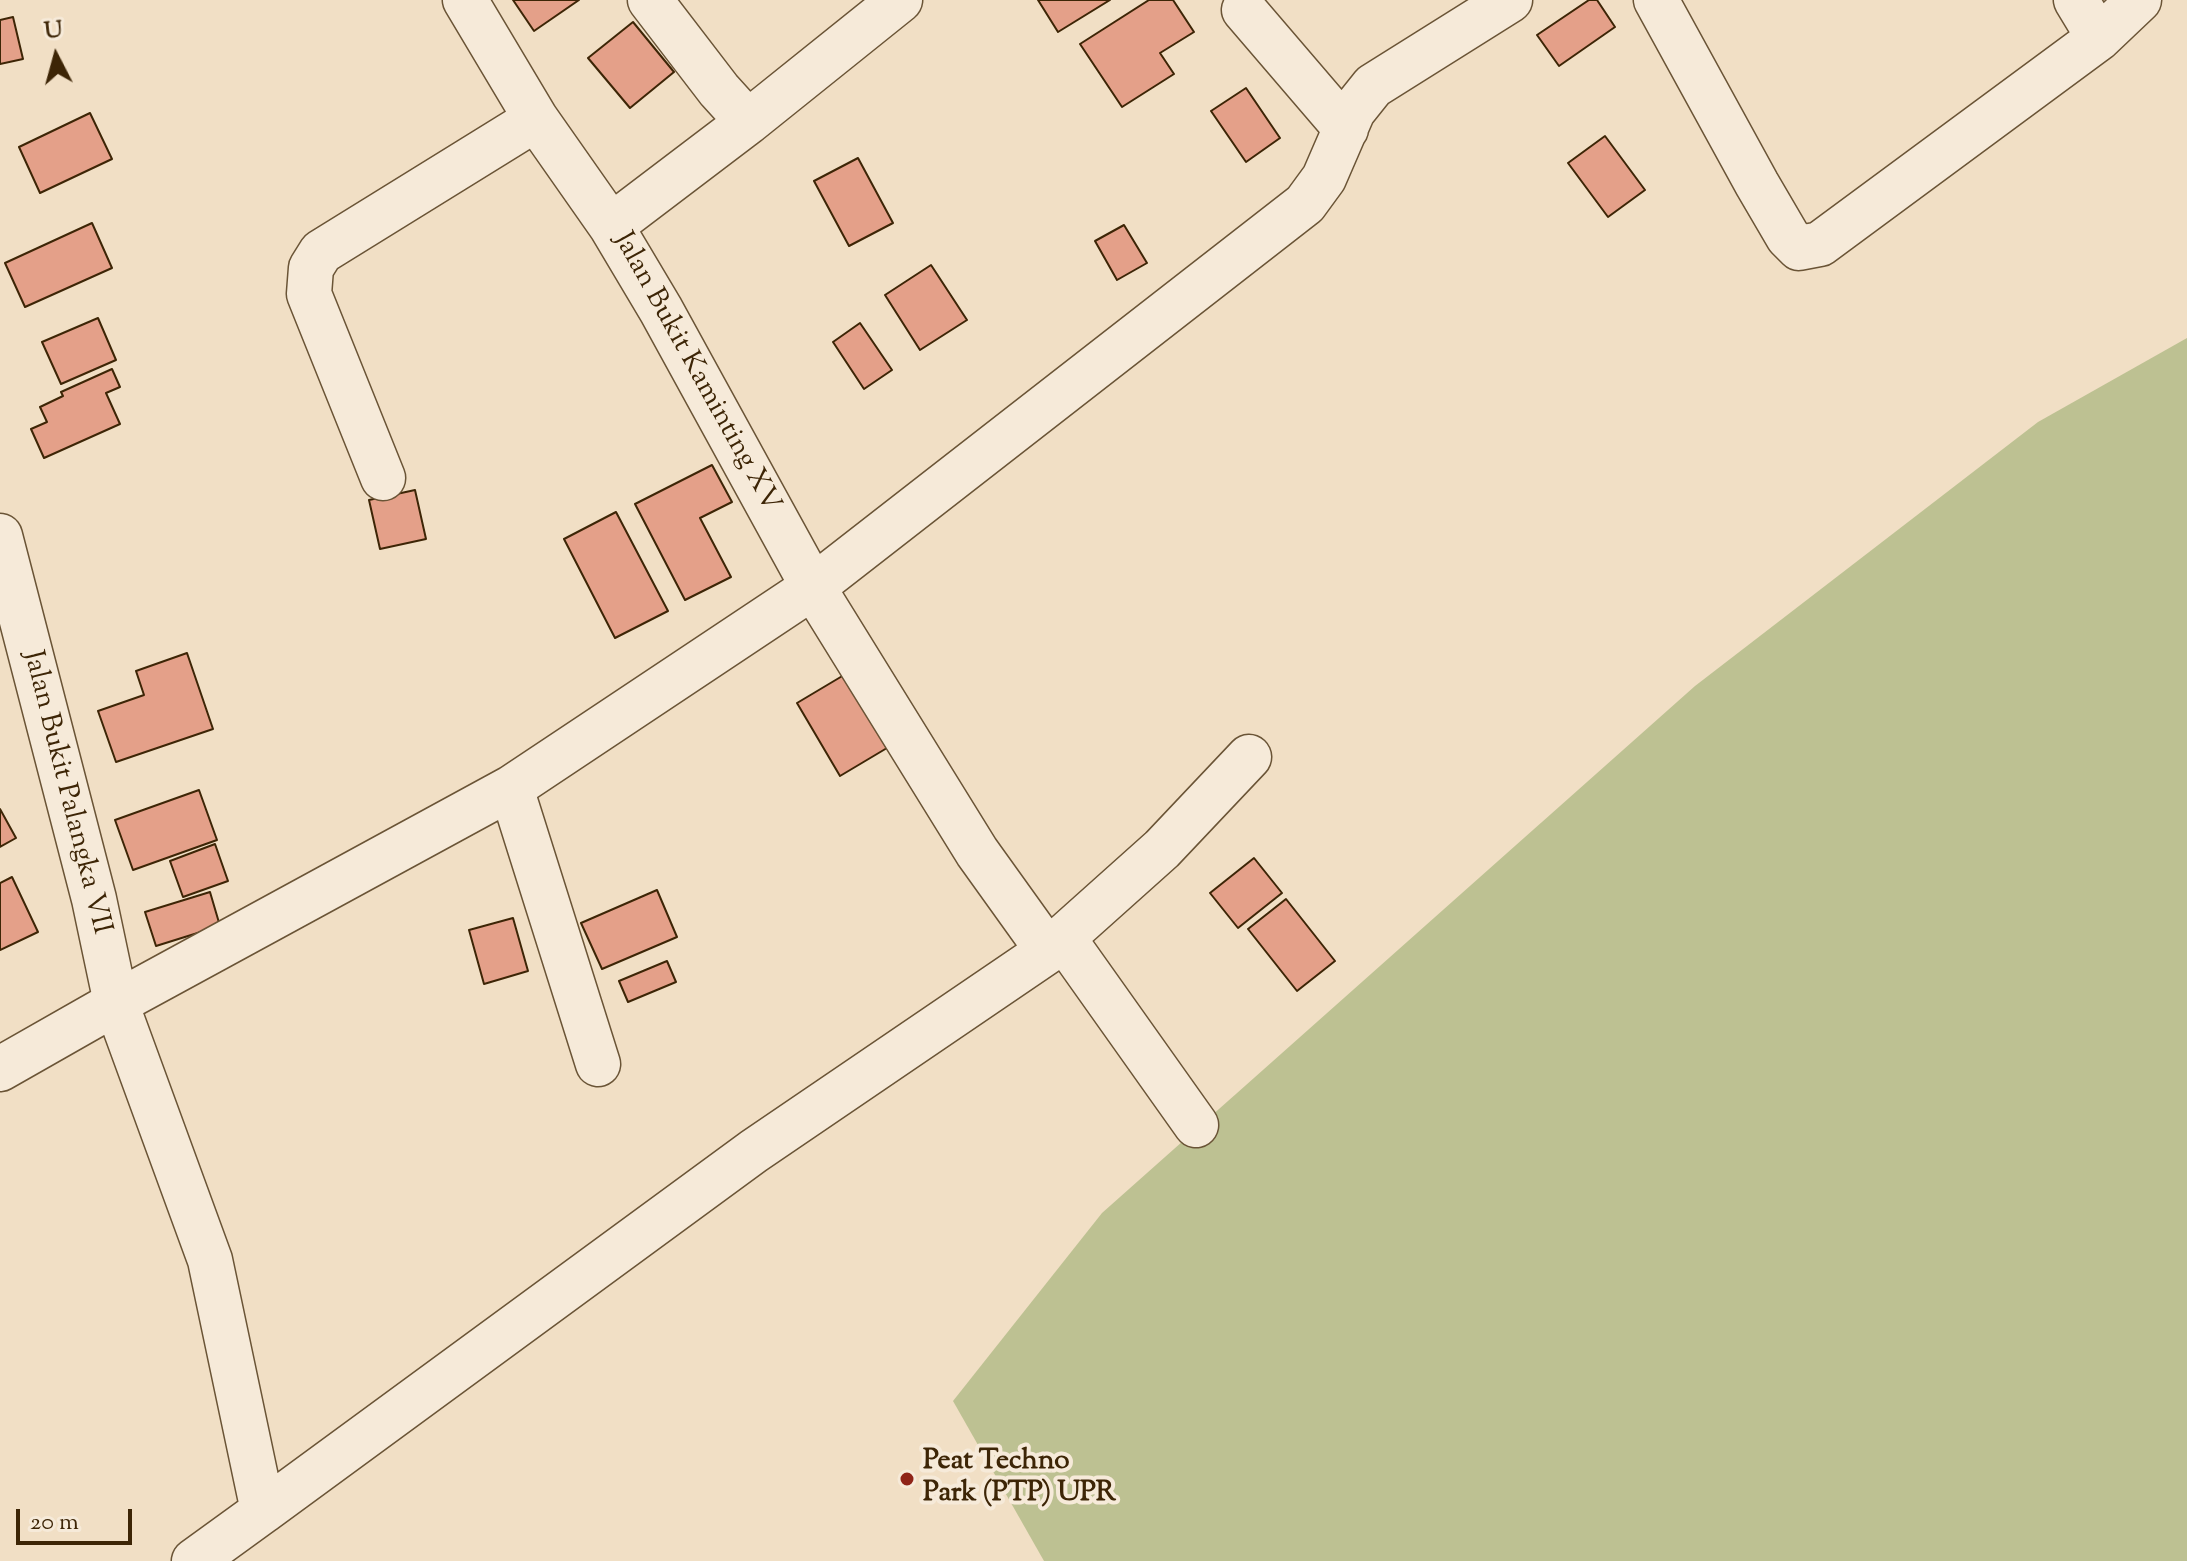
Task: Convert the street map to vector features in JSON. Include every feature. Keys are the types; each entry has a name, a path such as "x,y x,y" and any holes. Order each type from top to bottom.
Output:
{"street":[{"path":"465,0 536,119 611,226"},
{"path":"650,0 719,90 748,122"},
{"name":"Jalan Bukit Kaminting XV","path":"900,0 748,122 611,226 661,310 813,587 977,852 1056,945 1196,1125"},
{"path":"0,1069 511,788 813,587 1305,204 1324,178 1353,111 1373,86 1510,0"},
{"path":"1656,0 1757,184 1788,237 1799,248 1820,244 2099,38 2139,0"},
{"path":"2076,0 2099,38"},
{"path":"1244,10 1346,129"},
{"path":"383,478 309,294 311,268 321,252 536,119"},
{"name":"Jalan Bukit Palangka VII","path":"0,536 94,899 116,1003 210,1260 263,1511"},
{"path":"194,1561 754,1151 1056,945 1162,849 1249,757"},
{"path":"511,788 598,1064"}],"green space":[{"path":"2187,338 2187,1561 1044,1561 953,1401 1102,1213 1695,686 2038,422"}],"building":[{"path":"513,0 579,0 534,31"},
{"path":"1038,0 1110,0 1058,32"},
{"path":"1149,0 1173,0 1194,32 1160,53 1174,74 1122,107 1080,44"},
{"path":"1589,0 1597,0 1615,27 1559,66 1537,35"},
{"path":"13,17 23,59 0,64 0,20"},
{"path":"633,22 674,72 630,108 588,58"},
{"path":"1246,88 1280,138 1246,162 1211,111"},
{"path":"90,113 112,159 40,193 19,147"},
{"path":"1605,136 1645,190 1608,217 1568,163"},
{"path":"858,158 893,223 849,246 814,181"},
{"path":"92,223 112,268 25,307 5,263"},
{"path":"1124,225 1147,263 1117,280 1095,241"},
{"path":"931,265 967,320 920,350 885,295"},
{"path":"98,318 116,360 61,384 42,342"},
{"path":"860,323 892,370 864,389 833,342"},
{"path":"112,369 120,387 106,393 120,424 44,458 31,429 47,422 40,407 63,396 61,392"},
{"path":"712,465 732,502 700,518 731,577 685,600 635,504"},
{"path":"415,490 426,539 380,549 369,500"},
{"path":"616,512 668,611 615,638 564,539"},
{"path":"187,653 213,729 116,762 98,711 144,695 136,671"},
{"path":"844,675 887,748 840,776 797,703"},
{"path":"199,790 217,840 133,870 115,820"},
{"path":"0,809 16,838 0,847"},
{"path":"215,844 228,881 183,897 170,861"},
{"path":"1254,858 1282,893 1238,928 1210,893"},
{"path":"12,877 38,932 0,950 0,883"},
{"path":"657,890 677,937 602,969 581,923"},
{"path":"210,892 220,926 156,946 145,912"},
{"path":"1286,899 1335,961 1297,991 1248,929"},
{"path":"513,918 528,971 484,984 469,930"},
{"path":"667,961 676,982 628,1002 619,981"}],"place":[{"name":"Peat Techno Park (PTP) UPR","path":"907,1479"}]}
